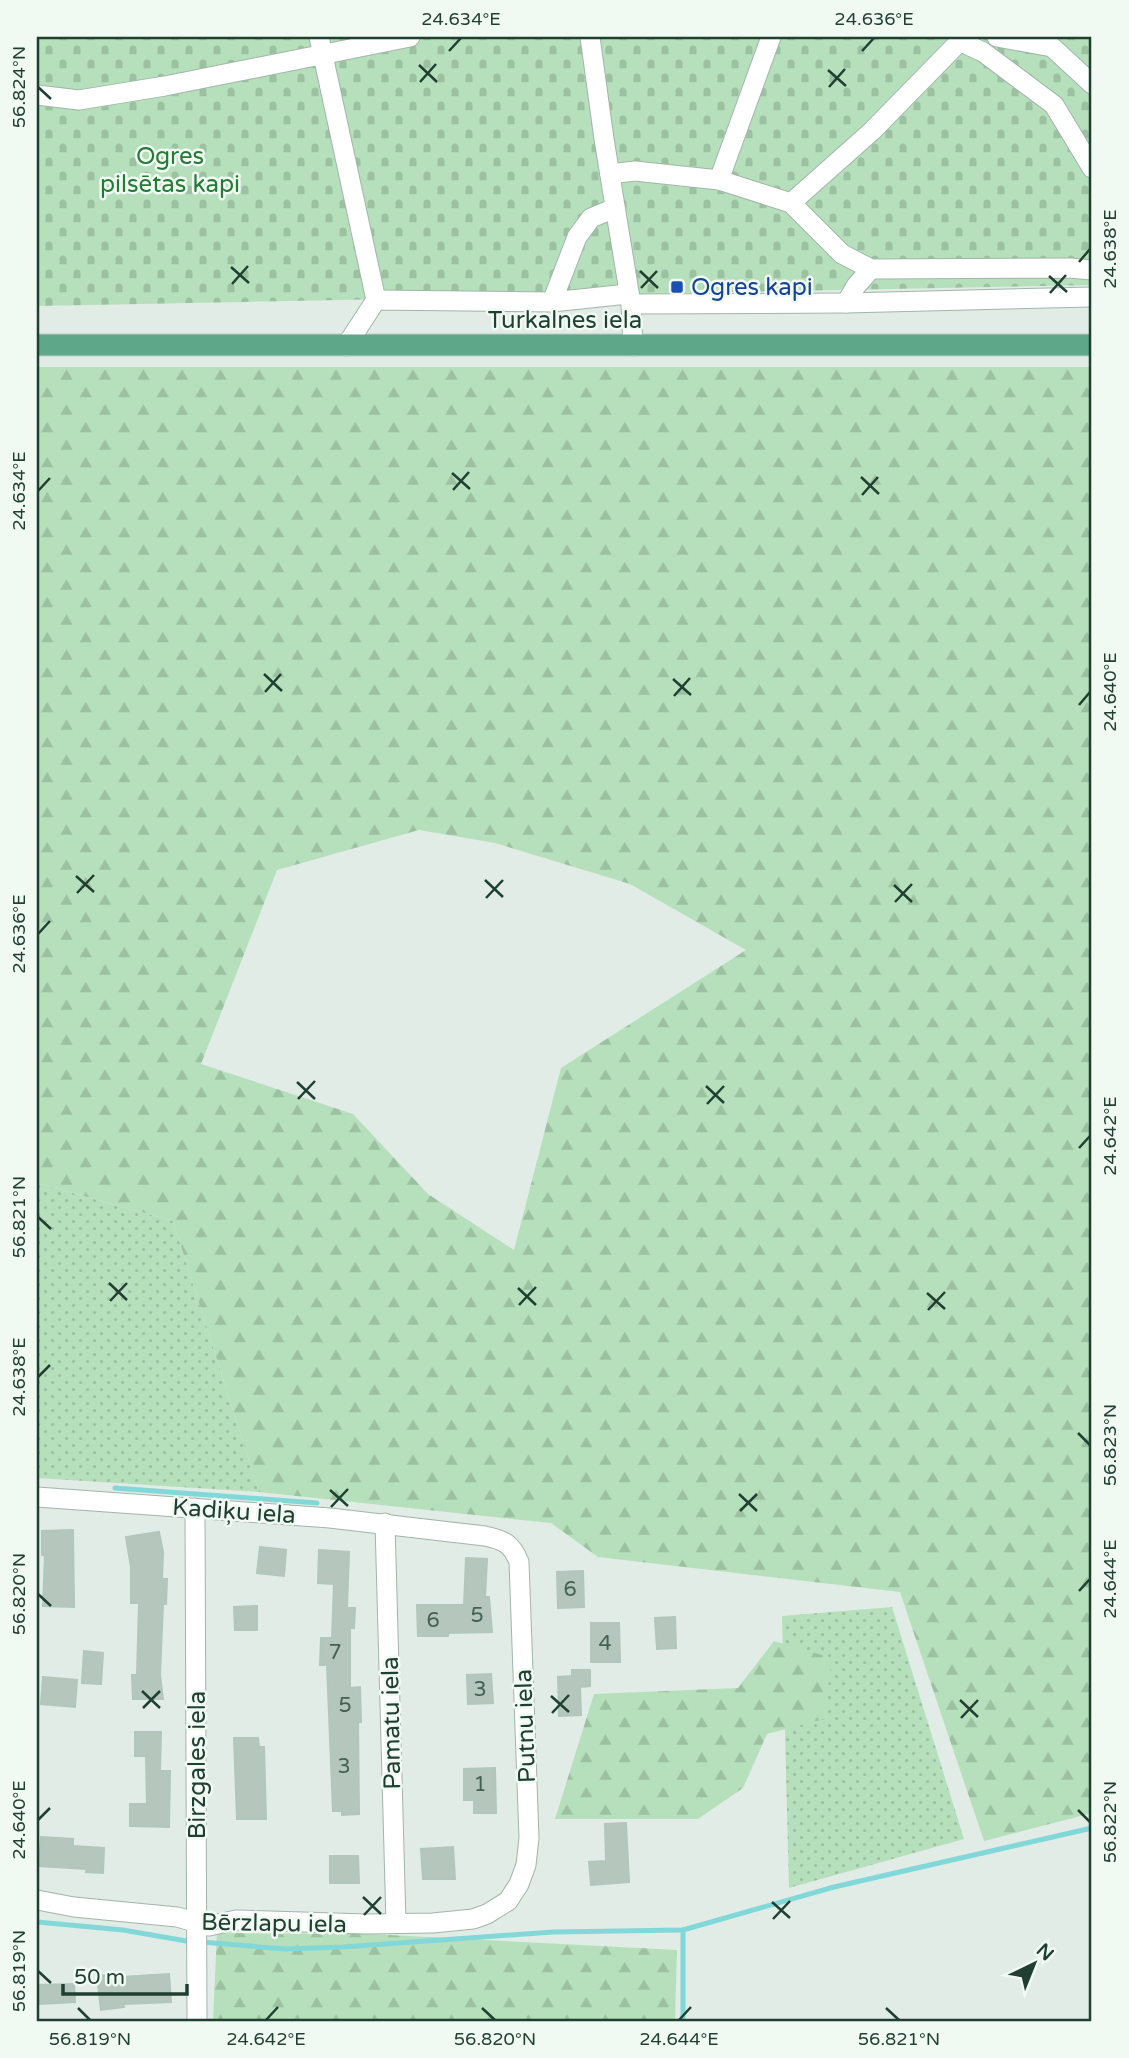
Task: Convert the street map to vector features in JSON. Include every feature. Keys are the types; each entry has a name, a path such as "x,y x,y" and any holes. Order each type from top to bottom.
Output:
{"main road":[{"name":"Turkalnes iela","path":"37,345 1092,345"}],"street":[{"path":"37,95 79,100 320,46 410,37"},
{"path":"590,37 630,299 633,346"},
{"path":"719,180 771,37"},
{"path":"996,37 1052,47 1092,84"},
{"path":"791,204 872,131 962,39 1054,105 1092,169"},
{"path":"320,46 376,300 345,346"},
{"path":"610,174 635,171 719,180 791,204 842,254 871,270 1092,270"},
{"path":"551,302 577,237 591,218 615,208"},
{"path":"846,303 856,286 871,270"},
{"path":"376,300 551,302 630,299 846,303 1092,297"},
{"name":"Kadiķu iela","path":"37,1497 385,1523 485,1536 513,1546"},
{"name":"Birzgales iela","path":"195,1508 197,2021"},
{"name":"Pamatu iela","path":"385,1523 396,1923"},
{"name":"Putnu iela","path":"508,1902 519,1884 526,1864 529,1838 519,1562 513,1546"},
{"name":"Bērzlapu iela","path":"37,1900 74,1907 177,1917 209,1926 236,1920 433,1923 473,1919 508,1902"}],"green space":[{"name":"Ogres pilsētas kapi","path":"37,37 1092,37 1092,285 37,306"},
{"path":"37,367 1092,367 1092,1813 984,1841 900,1592 598,1557 551,1523 259,1492 173,1221 37,1183","holes":["419,830 495,843 630,884 746,950 561,1068 514,1250 428,1194 353,1114 201,1064 277,870"]},
{"path":"37,1183 173,1221 259,1492 37,1478"},
{"path":"892,1607 964,1839 789,1888 782,1616"},
{"path":"774,1641 832,1658 824,1719 767,1734 743,1788 698,1819 555,1819 594,1694 738,1688"},
{"path":"217,1933 370,1934 677,1950 675,2021 213,2021"}],"building":[{"path":"73,1530 74,1607 43,1606 45,1555 42,1555 42,1531"},
{"path":"159,1532 163,1552 162,1579 167,1579 166,1604 163,1604 160,1675 163,1699 133,1699 132,1675 137,1675 139,1603 131,1603 131,1567 126,1537"},
{"path":"260,1547 286,1550 284,1576 257,1573"},
{"path":"319,1550 349,1552 347,1608 355,1608 354,1628 350,1628 350,1688 360,1687 359,1814 342,1815 342,1811 333,1811 327,1665 320,1665 321,1638 332,1638 334,1584 318,1583"},
{"path":"466,1558 487,1559 485,1597 489,1597 492,1632 418,1636 417,1605 464,1605"},
{"path":"583,1571 584,1607 558,1608 557,1572"},
{"path":"257,1606 257,1630 235,1630 234,1607"},
{"path":"675,1617 676,1648 657,1649 655,1618"},
{"path":"591,1623 619,1623 620,1662 591,1662"},
{"path":"84,1651 103,1653 101,1684 82,1683"},
{"path":"572,1670 590,1670 590,1686 580,1687 581,1715 559,1716 558,1677 572,1676"},
{"path":"491,1674 493,1703 468,1704 467,1675"},
{"path":"43,1677 77,1680 75,1707 41,1704"},
{"path":"135,1732 161,1732 160,1771 170,1771 169,1827 130,1826 130,1804 147,1804 146,1756 135,1756"},
{"path":"234,1738 258,1738 259,1747 264,1747 266,1819 237,1819"},
{"path":"495,1768 496,1813 474,1813 474,1800 464,1800 464,1769"},
{"path":"626,1823 629,1882 591,1885 589,1862 606,1861 605,1824"},
{"path":"41,1837 73,1839 73,1846 104,1848 103,1873 86,1872 87,1869 39,1866"},
{"path":"453,1847 455,1879 423,1879 421,1849"},
{"path":"330,1856 358,1856 359,1883 330,1883"},
{"path":"120,1974 121,1977 169,1974 171,2002 123,2004 124,2007 101,2010 97,1976"},
{"path":"74,1984 75,2002 39,2004 38,1985"}],"waterway":[{"path":"115,1488 317,1503"},
{"path":"202,1942 285,1949 553,1932 683,1930 834,1887 1092,1828"},
{"path":"37,1922 123,1930 192,1942"},
{"path":"683,1930 683,2021"}],"place":[{"name":"Ogres kapi","path":"677,287"}]}
